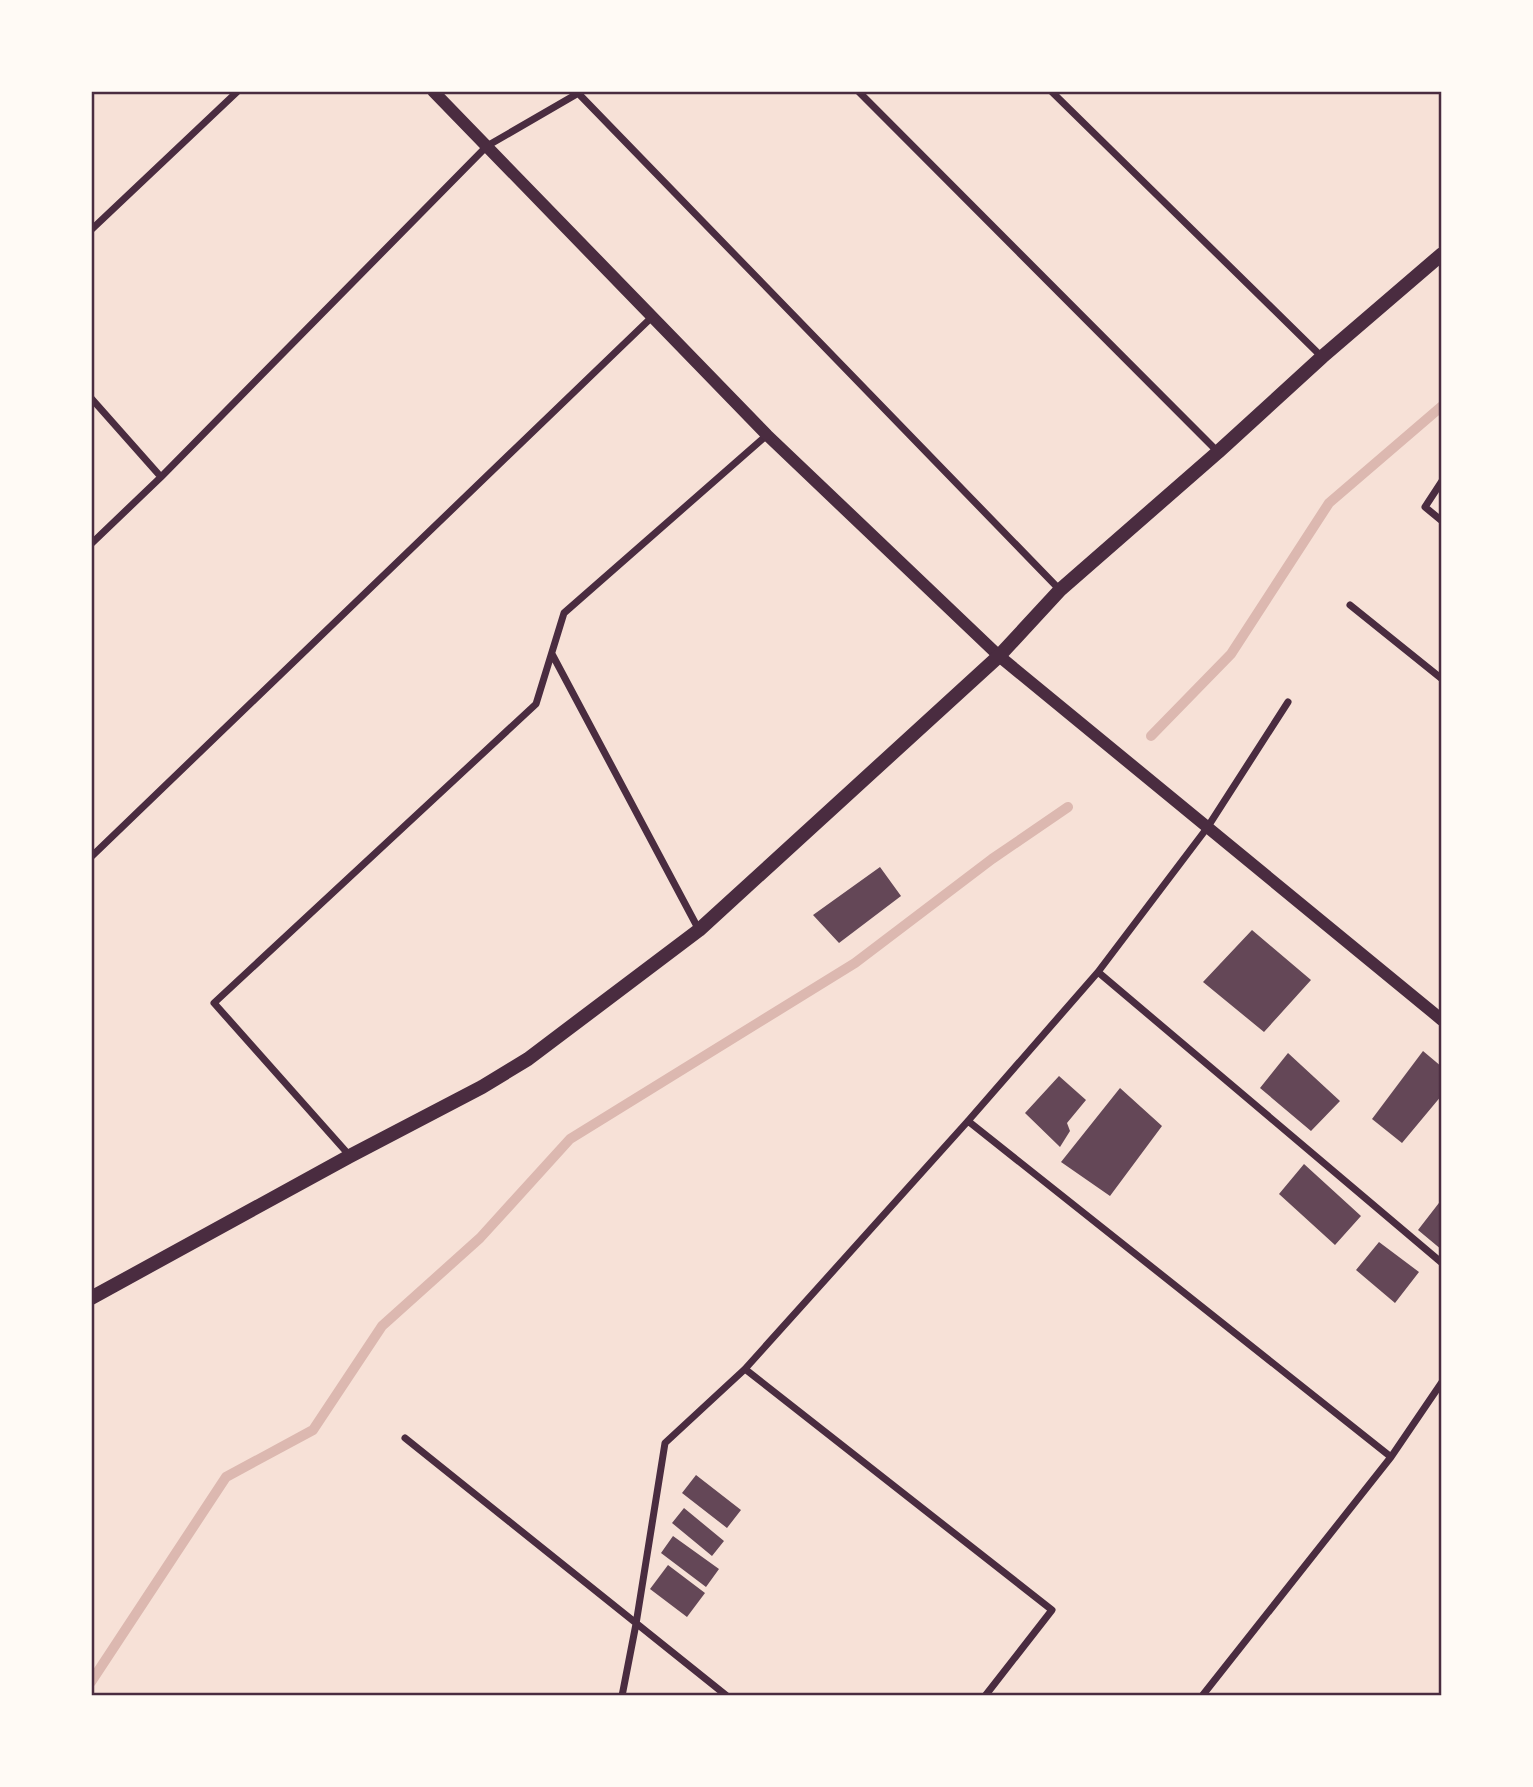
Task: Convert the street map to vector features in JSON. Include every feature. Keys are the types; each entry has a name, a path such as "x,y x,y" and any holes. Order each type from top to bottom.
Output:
{"main road":[{"path":"91,1298 482,1087 528,1059 699,930 999,656 1060,590 1442,254"}],"street":[{"path":"91,230 238,91"},
{"path":"433,91 767,435 999,656 1442,1020"},
{"path":"858,91 1218,452"},
{"path":"1051,91 1322,357"},
{"path":"91,544 161,477 487,146 579,92 1060,590"},
{"path":"91,857 652,317"},
{"path":"91,398 161,477"},
{"path":"350,1156 214,1003 536,704 564,613 767,435"},
{"path":"1442,481 1425,507 1442,521"},
{"path":"1350,605 1442,679"},
{"path":"552,654 699,930"},
{"path":"622,1696 665,1443 745,1369 1098,972 1207,828 1288,702"},
{"path":"1098,972 1442,1264"},
{"path":"968,1121 1391,1457"},
{"path":"745,1369 1052,1610 983,1695 985,1696"},
{"path":"1202,1696 1391,1457 1442,1382"},
{"path":"405,1438 727,1696"}],"building":[{"path":"880,867 901,896 839,943 813,915"},
{"path":"1252,930 1311,980 1264,1032 1203,982"},
{"path":"1423,1051 1442,1067 1442,1095 1402,1143 1372,1119"},
{"path":"1288,1053 1340,1101 1311,1131 1260,1088"},
{"path":"1059,1076 1086,1100 1067,1123 1070,1131 1060,1147 1025,1113"},
{"path":"1120,1088 1162,1126 1110,1196 1061,1162"},
{"path":"1304,1164 1361,1216 1335,1245 1279,1194"},
{"path":"1442,1199 1442,1250 1418,1230"},
{"path":"1379,1242 1419,1272 1395,1303 1356,1270"},
{"path":"696,1475 741,1510 727,1528 682,1493"},
{"path":"684,1508 724,1541 712,1556 672,1523"},
{"path":"673,1536 719,1569 706,1587 661,1553"},
{"path":"668,1565 705,1593 687,1617 650,1589"}],"waterway":[{"path":"1151,736 1231,654 1329,503 1442,406"},
{"path":"91,1682 226,1477 313,1430 382,1326 480,1238 570,1139 855,963 992,859 1068,807"}]}
